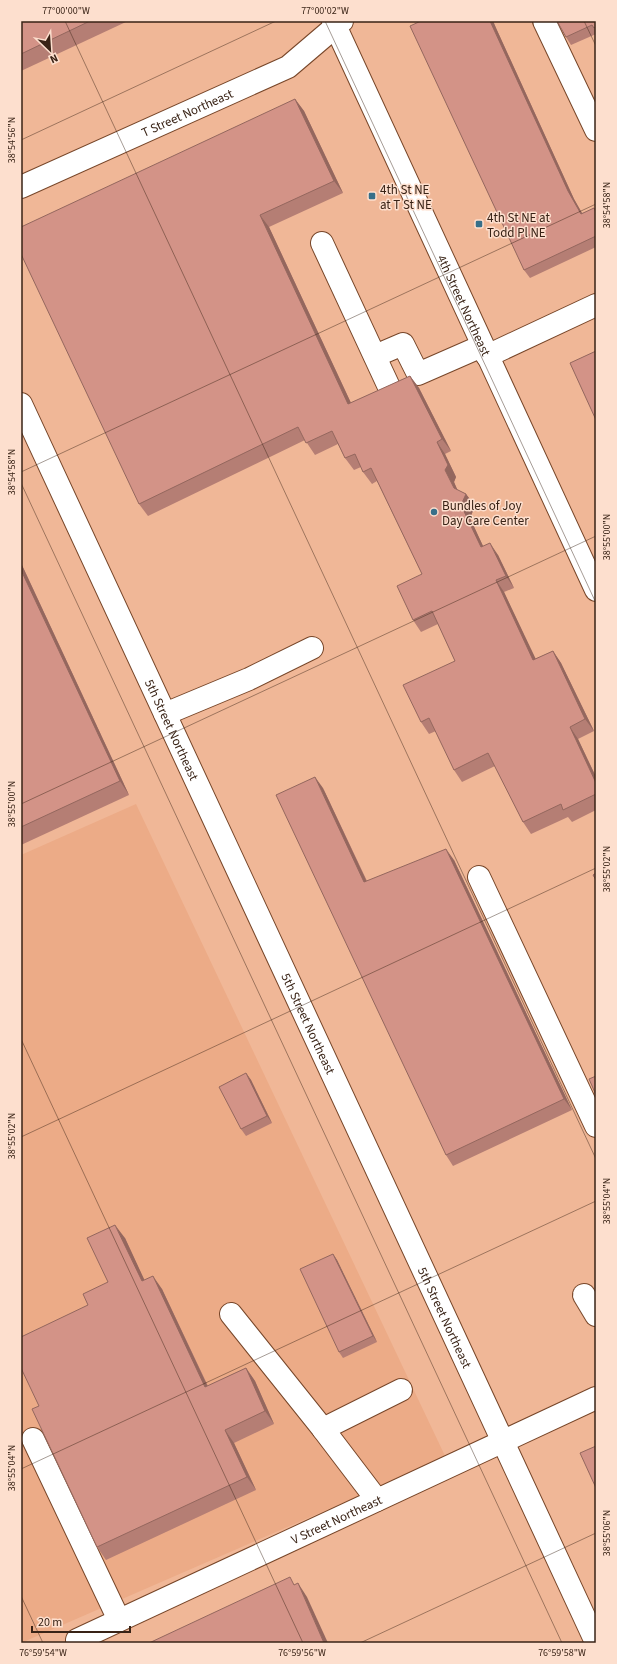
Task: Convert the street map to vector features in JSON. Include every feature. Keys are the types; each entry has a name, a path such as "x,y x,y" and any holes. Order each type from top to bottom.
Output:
{"street":[{"path":"544,21 590,100 596,130"},
{"name":"T Street Northeast","path":"21,187 288,67 337,23"},
{"name":"4th Street Northeast","path":"337,23 485,351 596,590"},
{"path":"322,243 390,387"},
{"path":"375,356 403,344 418,374 485,351 596,305"},
{"name":"5th Street Northeast","path":"21,404 504,1441 596,1642"},
{"path":"165,714 249,679 312,648"},
{"path":"479,877 596,1126"},
{"path":"584,1295 596,1315"},
{"path":"231,1314 323,1429 377,1500"},
{"path":"323,1429 401,1390"},
{"name":"V Street Northeast","path":"77,1640 596,1398"},
{"path":"33,1439 119,1620"}],"shaded area":[{"path":"136,804 446,1458 21,1643 21,855"}],"building":[{"path":"21,21 90,21 21,54"},
{"path":"421,21 490,21 568,191 581,214 594,208 596,212 596,236 524,270 410,26"},
{"path":"557,21 596,21 596,26 594,28 592,25 566,37"},
{"path":"295,99 334,181 260,215 348,404 410,376 442,439 437,442 448,465 445,470 454,488 466,494 461,505 481,547 490,543 506,576 496,580 533,660 553,651 585,719 570,727 596,783 596,794 563,810 561,804 523,822 488,753 454,770 429,718 421,722 403,685 455,661 432,611 413,620 397,586 422,574 371,468 363,472 355,454 345,458 332,431 306,443 298,427 139,504 21,254 21,227"},
{"path":"596,351 596,420 570,363"},
{"path":"21,570 120,781 21,827"},
{"path":"315,777 364,882 446,849 564,1099 446,1155 276,795"},
{"path":"596,873 596,880 593,875"},
{"path":"246,1073 267,1116 241,1129 219,1087"},
{"path":"596,1076 596,1095 589,1079"},
{"path":"115,1225 142,1281 153,1276 205,1387 246,1368 265,1411 225,1430 247,1477 97,1547 32,1409 39,1406 21,1368 21,1337 88,1305 83,1294 108,1282 87,1238"},
{"path":"333,1254 373,1336 339,1352 300,1269"},
{"path":"596,1446 596,1488 580,1453"},
{"path":"290,1577 294,1585 298,1583 324,1643 149,1643"}],"place":[{"name":"4th St NE at T St NE","path":"372,196"},
{"name":"4th St NE at Todd Pl NE","path":"479,224"},
{"name":"Bundles of Joy Day Care Center","path":"434,512"}]}
